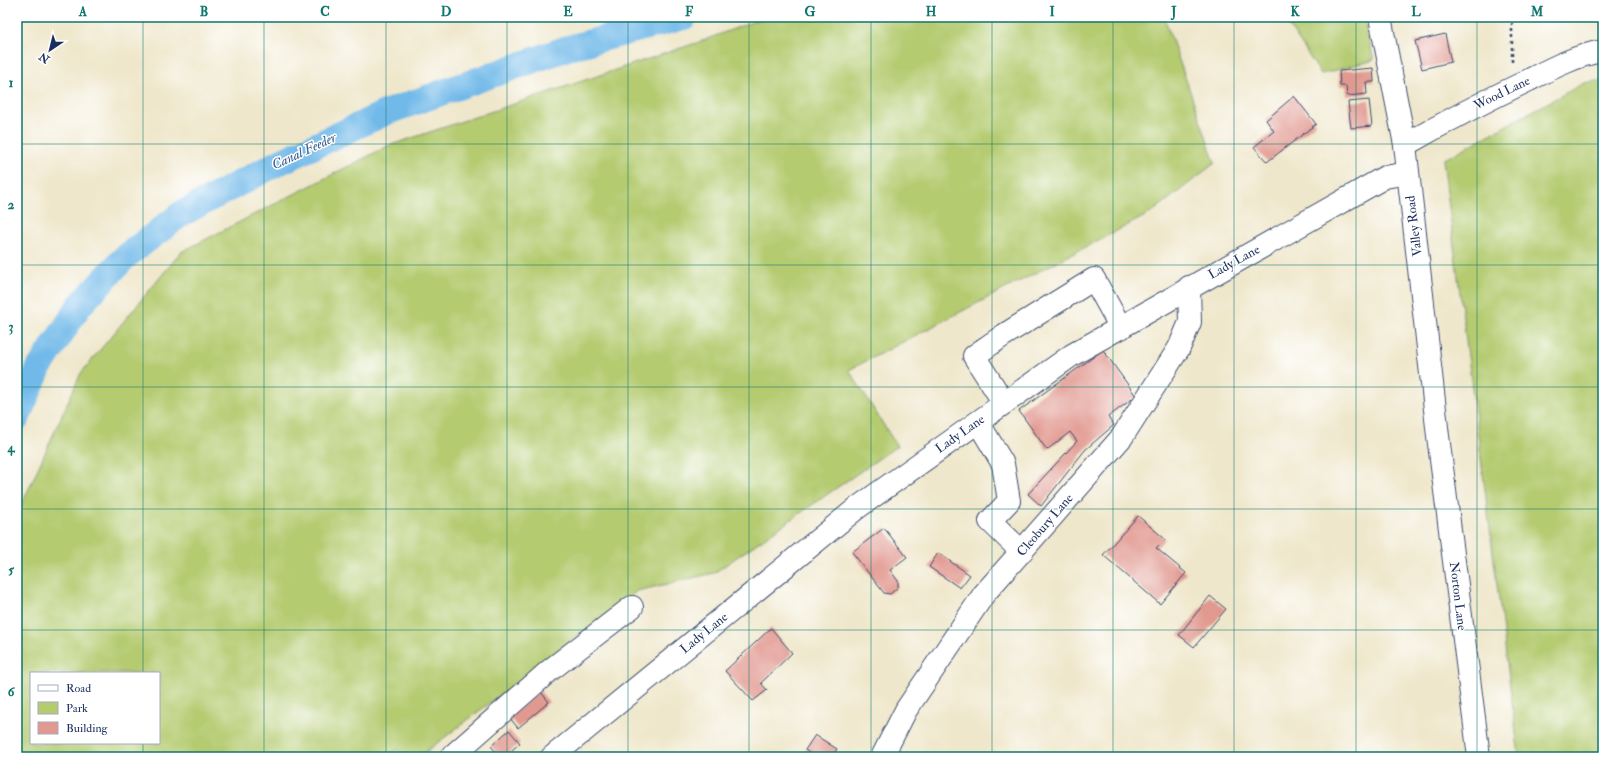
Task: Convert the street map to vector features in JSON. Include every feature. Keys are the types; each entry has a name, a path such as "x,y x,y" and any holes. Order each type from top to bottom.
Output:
{"street":[{"name":"Valley Road","path":"1380,17 1405,145 1438,436"},
{"name":"Wood Lane","path":"1405,145 1464,112 1557,66 1593,53 1603,52"},
{"name":"Lady Lane","path":"552,757 857,508 1072,355 1121,328 1189,287 1385,177 1408,173"},
{"path":"1004,403 974,356 1004,335 1094,279 1121,328"},
{"name":"Cleobury Lane","path":"882,757 906,710 984,594 1122,437 1179,348 1190,322 1189,287"},
{"path":"978,422 1003,464 1009,501 990,521 1022,552"},
{"name":"Norton Lane","path":"1438,436 1479,757"},
{"path":"451,757 549,671 632,607"}],"path":[{"path":"1512,88 1512,23 1516,17"}],"green space":[{"path":"765,17 1164,17 1215,163 1151,213 849,370 897,446 714,573 637,591 419,757 405,757 397,750 386,757 17,757 17,515 81,373 181,252 388,146 702,41"},
{"path":"1283,17 1363,17 1374,60 1321,74"},
{"path":"1603,80 1603,757 1519,757 1443,160 1584,83"}],"building":[{"path":"1445,34 1451,62 1422,69 1415,41"},
{"path":"1373,68 1374,82 1366,82 1367,94 1347,96 1346,86 1340,86 1339,71"},
{"path":"1294,96 1316,124 1267,162 1254,147 1274,131 1266,120"},
{"path":"1369,100 1372,126 1351,128 1348,102"},
{"path":"1103,350 1136,396 1108,417 1114,425 1085,450 1041,506 1028,494 1077,441 1070,432 1047,450 1019,411"},
{"path":"1138,516 1165,539 1156,548 1186,573 1160,604 1103,555"},
{"path":"884,528 907,557 890,570 898,581 898,587 890,594 884,593 852,552"},
{"path":"938,553 970,575 960,588 929,567"},
{"path":"1210,596 1226,609 1194,647 1179,635"},
{"path":"771,628 792,653 761,683 767,690 753,701 725,671"},
{"path":"540,691 549,702 518,728 509,717"},
{"path":"509,730 520,743 504,757 500,757 491,746"},
{"path":"815,735 837,749 832,757 815,757 805,750"}],"waterway":[{"name":"Canal Feeder","path":"17,418 39,368 80,305 125,257 181,214 276,164 387,112 568,48 684,17"}]}
